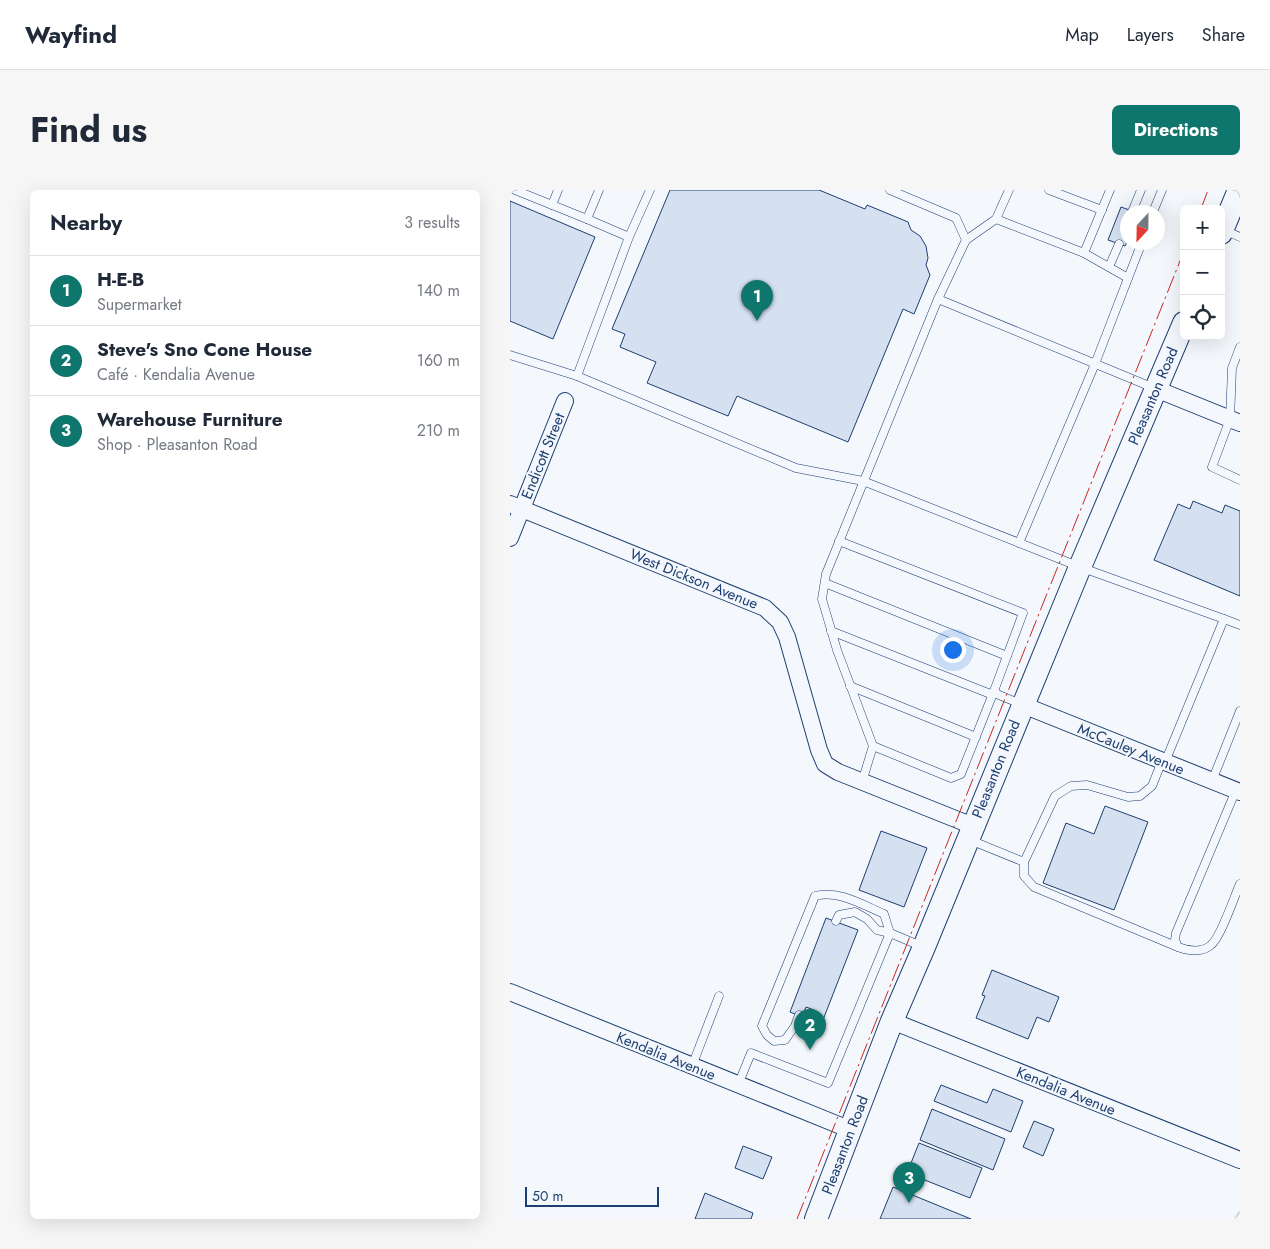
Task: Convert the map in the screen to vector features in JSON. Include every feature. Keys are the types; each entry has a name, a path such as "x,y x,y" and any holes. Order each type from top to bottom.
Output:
{"main road":[{"path":"1228,233 1240,190"},
{"name":"Pleasanton Road","path":"816,1219 892,1021 1080,567 1180,332"}],"street":[{"path":"1156,389 1235,421"},
{"name":"Endicott Street","path":"510,538 516,507 565,401"},
{"name":"West Dickson Avenue","path":"516,507 765,608 780,622 787,637 819,750 825,764 838,772 971,833"},
{"name":"McCauley Avenue","path":"1023,705 1238,791"},
{"name":"Kendalia Avenue","path":"510,992 851,1130"},
{"name":"Kendalia Avenue","path":"892,1021 1240,1160"}],"lane":[{"path":"515,190 629,237"},
{"path":"552,205 558,190"},
{"path":"587,219 599,190"},
{"path":"576,376 629,237 650,190"},
{"path":"890,190 956,218 966,240"},
{"path":"862,782 874,746 831,632 822,599 826,574 938,299 966,240 996,219 1009,190"},
{"path":"1048,190 1102,210"},
{"path":"1084,253 1110,190"},
{"path":"1135,205 1141,190"},
{"path":"1156,205 1162,190"},
{"path":"996,219 1084,253 1128,278"},
{"path":"1109,267 1119,244"},
{"path":"1019,543 1095,364 1139,250"},
{"path":"938,299 1156,389"},
{"path":"1240,347 1232,368 1235,421 1212,467 1240,480"},
{"path":"510,354 576,376 796,468 863,481 1080,567 1240,626"},
{"path":"839,541 1023,613 994,693 961,774 951,778 874,746"},
{"path":"825,583 1007,656"},
{"path":"1224,619 1152,786 1140,796 1128,798 1087,786 1071,786 1055,796 1024,862 1024,876 1034,887 1187,951 1210,946 1217,938 1240,884"},
{"path":"831,632 1023,705"},
{"path":"850,686 976,738"},
{"path":"1212,781 1240,711"},
{"path":"1178,947 1175,940 1176,933 1238,791"},
{"path":"971,833 1024,862"},
{"path":"738,1085 751,1053 828,1083 890,933 884,914 838,894 815,896 762,1026 767,1035 774,1041 785,1040 799,1015"},
{"path":"836,921 839,915 855,912 868,920 877,930 890,933 924,947"},
{"path":"692,1066 719,996"}],"building":[{"path":"670,190 819,190 865,209 867,205 908,222 911,230 920,236 926,246 928,258 926,265 930,275 914,314 903,309 848,442 737,396 728,416 647,383 656,362 620,347 625,334 612,329"},
{"path":"510,201 595,237 553,339 510,321"},
{"path":"1120,210 1120,244 1108,240"},
{"path":"1193,501 1222,513 1225,505 1240,511 1240,596 1154,560 1178,504 1190,509"},
{"path":"1105,806 1148,822 1114,910 1043,883 1066,823 1094,834"},
{"path":"881,831 927,848 904,907 859,890"},
{"path":"826,918 858,930 821,1025 810,1021 814,1010 806,1007 802,1017 790,1012"},
{"path":"992,970 1059,997 1049,1022 1037,1017 1028,1039 976,1018 985,996 982,995"},
{"path":"941,1085 987,1103 993,1089 1023,1101 1011,1132 934,1101"},
{"path":"932,1109 1005,1139 993,1170 920,1140"},
{"path":"1034,1121 1054,1129 1043,1156 1023,1147"},
{"path":"919,1143 982,1168 970,1198 907,1173"},
{"path":"743,1146 772,1157 763,1179 735,1168"},
{"path":"893,1187 971,1219 880,1219"},
{"path":"705,1193 753,1213 751,1219 695,1219"}],"waterway":[{"path":"1237,1219 1240,1214"}],"power":[{"path":"1202,205 1208,190"},
{"path":"797,1219 1180,261"}],"place":[{"name":"H-E-B","path":"757,321"},
{"name":"Steve's Sno Cone House","path":"810,1050"},
{"name":"Warehouse Furniture","path":"909,1203"}]}
